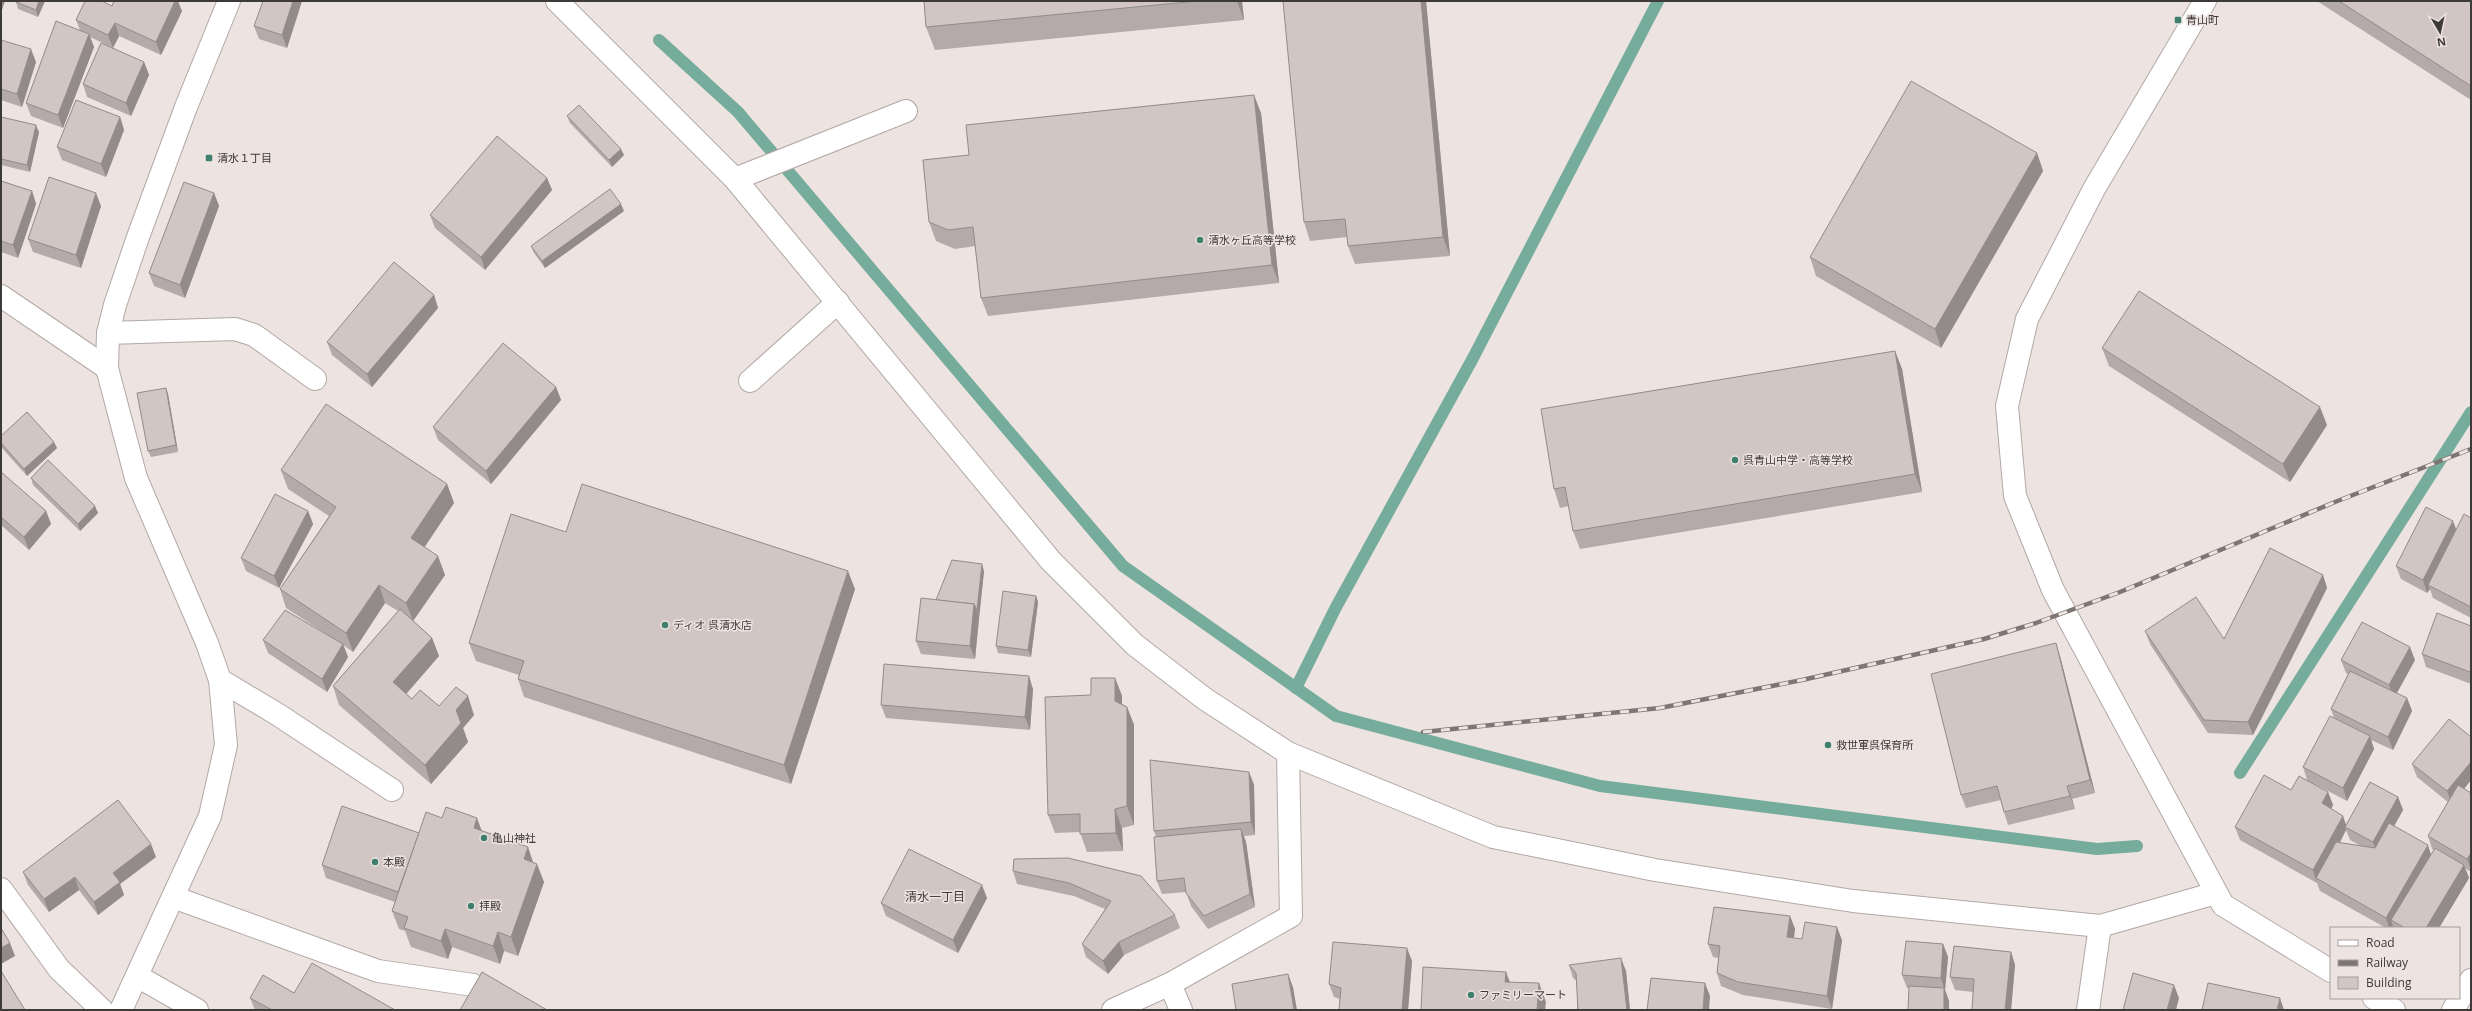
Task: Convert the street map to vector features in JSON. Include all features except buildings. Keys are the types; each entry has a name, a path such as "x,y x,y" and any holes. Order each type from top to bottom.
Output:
{"street":[{"path":"121,1010 210,816 226,745 220,680 207,643 136,478 107,368 108,333 115,305 138,237 186,107 229,1"},
{"path":"558,1 735,179 1052,561 1135,645 1206,699 1288,753 1493,837 1655,870 1853,901 2100,926 2216,893"},
{"path":"2206,1 2094,188 2027,318 2007,406 2015,496 2053,590 2223,905 2330,971"},
{"path":"735,179 906,111"},
{"path":"1,296 107,368"},
{"path":"750,381 838,302"},
{"path":"108,333 235,329 254,335 315,379"},
{"path":"220,680 277,714 392,790"},
{"path":"1113,1010 1170,984 1291,916 1288,753"},
{"path":"1,889 59,969 102,1010"},
{"path":"173,897 378,971 473,985"},
{"path":"2088,1010 2100,926"},
{"path":"137,976 197,1010"},
{"path":"2460,998 2471,980"},
{"path":"1170,984 1181,1010"},
{"path":"2376,999 2394,1010"},
{"path":"2453,1010 2460,999"}],"waterway":[{"path":"1296,688 1335,609 1473,358 1658,1"},
{"path":"659,40 738,112 1123,566 1336,716 1600,786 2097,849 2137,846"},
{"path":"2240,773 2471,412"}],"railway":[{"path":"1423,732 1660,708 1802,680 1984,639 2036,623 2120,592 2335,502 2471,449"}],"place":[{"name":"青山町","path":"2178,20"},
{"name":"清水１丁目","path":"209,158"},
{"name":"清水ヶ丘高等学校","path":"1200,240"},
{"name":"呉青山中学・高等学校","path":"1735,460"},
{"name":"ディオ 呉清水店","path":"665,625"},
{"name":"救世軍呉保育所","path":"1828,745"},
{"name":"亀山神社","path":"484,838"},
{"name":"本殿","path":"375,862"},
{"name":"拝殿","path":"471,906"},
{"name":"ファミリーマート","path":"1471,995"}],"district":[{"name":"清水一丁目","path":"935,897"}]}
